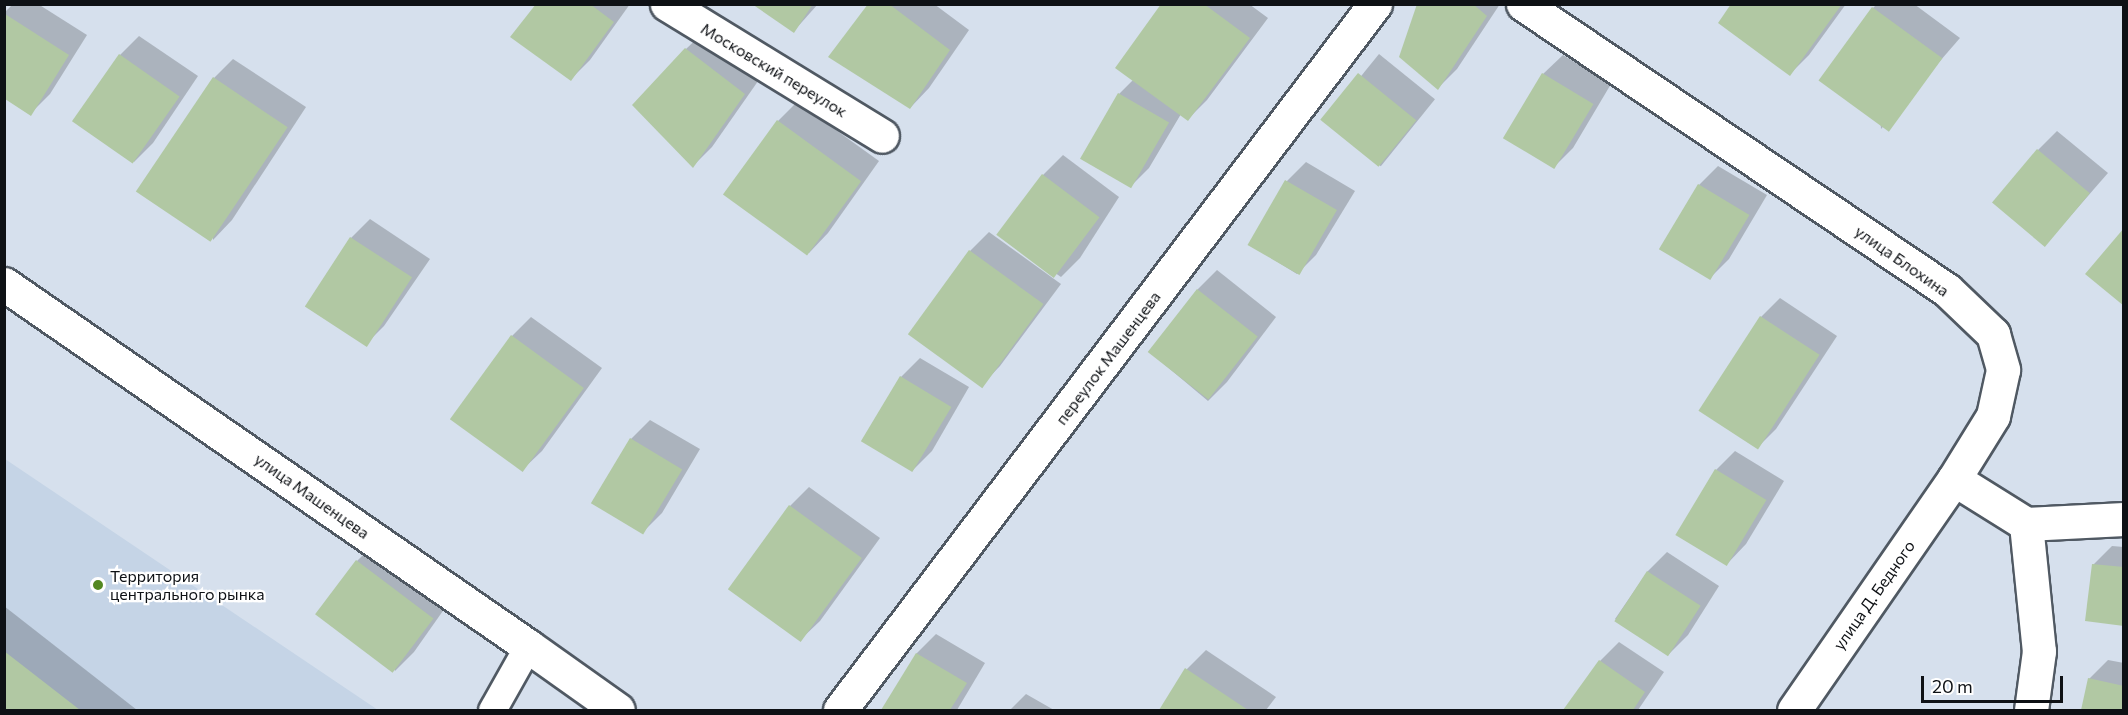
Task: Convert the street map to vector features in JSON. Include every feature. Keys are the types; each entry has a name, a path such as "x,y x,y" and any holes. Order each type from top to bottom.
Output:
{"street":[{"name":"Московский переулок","path":"667,4 882,136"},
{"name":"переулок Машенцева","path":"840,711 1375,4"},
{"name":"улица Блохина","path":"1523,4 1947,290 1993,334 2003,370 1993,416 1954,479"},
{"name":"улица Машенцева","path":"4,284 528,645 618,711"},
{"path":"1954,479 2026,524 2124,519"},
{"name":"улица Д. Бедного","path":"1794,711 1954,479"},
{"path":"2026,524 2039,651 2031,711"}],"lane":[{"path":"492,711 528,645"}],"shaded area":[{"name":"Территория центрального рынка","path":"5,459 378,710 5,710"}],"building":[{"path":"536,4 590,4 614,22 571,81 510,37"},
{"path":"752,4 813,4 794,33"},
{"path":"868,4 889,4 950,50 910,109 828,57"},
{"path":"1161,4 1204,4 1250,38 1188,121 1115,68"},
{"path":"1417,4 1473,4 1487,16 1438,90 1399,57"},
{"path":"1731,4 1842,4 1790,76 1718,23"},
{"path":"1872,7 1942,58 1889,132 1819,81"},
{"path":"5,14 69,55 31,116 5,99"},
{"path":"685,48 745,94 693,168 632,105"},
{"path":"119,54 180,96 133,164 72,121"},
{"path":"1358,73 1416,120 1379,167 1320,120"},
{"path":"1542,73 1593,104 1554,169 1503,138"},
{"path":"213,77 288,127 210,242 136,191"},
{"path":"1118,93 1169,122 1131,188 1080,159"},
{"path":"777,120 861,181 807,256 723,194"},
{"path":"2037,149 2090,193 2045,247 1992,203"},
{"path":"1042,174 1100,217 1054,278 996,235"},
{"path":"1285,180 1337,210 1299,275 1248,245"},
{"path":"1698,184 1749,215 1710,280 1659,249"},
{"path":"2124,228 2124,306 2085,274"},
{"path":"350,237 412,277 367,347 305,307"},
{"path":"969,250 1043,304 982,388 908,334"},
{"path":"1197,289 1258,336 1208,399 1148,352"},
{"path":"1760,316 1820,355 1758,449 1698,411"},
{"path":"511,335 584,388 523,472 450,419"},
{"path":"900,376 951,407 912,472 861,441"},
{"path":"630,438 682,469 643,535 591,503"},
{"path":"1715,469 1766,500 1727,566 1675,535"},
{"path":"789,505 862,558 801,642 728,589"},
{"path":"356,560 433,618 393,673 315,614"},
{"path":"2092,564 2124,567 2124,626 2085,621"},
{"path":"1647,571 1701,606 1668,656 1614,621"},
{"path":"4,651 80,710 4,710"},
{"path":"916,653 967,683 950,710 881,710"},
{"path":"1599,660 1645,692 1633,710 1563,710"},
{"path":"1185,668 1248,710 1159,710"},
{"path":"2088,678 2124,686 2124,710 2081,710"}],"place":[{"name":"Территория центрального рынка","path":"98,585"}]}
